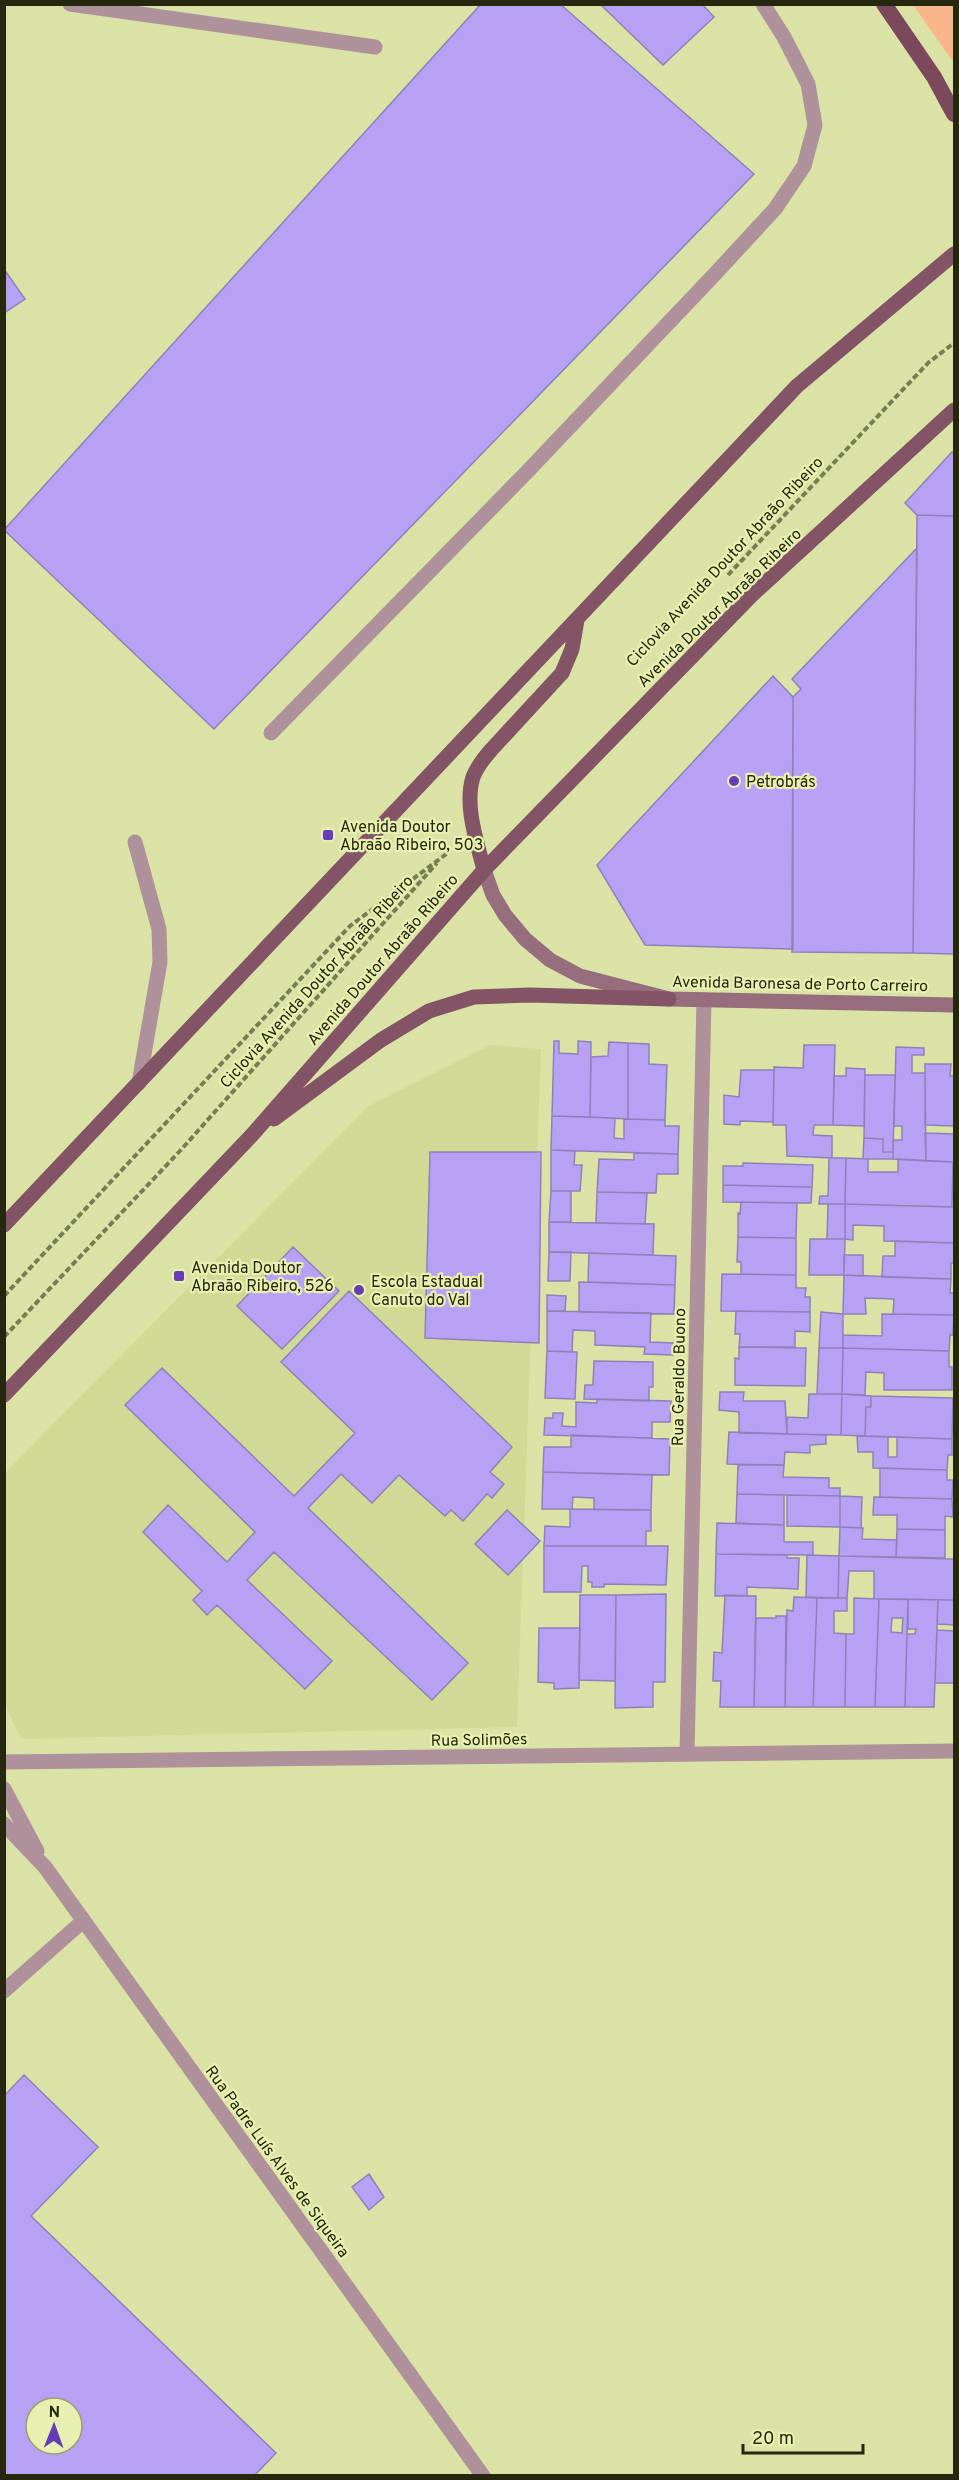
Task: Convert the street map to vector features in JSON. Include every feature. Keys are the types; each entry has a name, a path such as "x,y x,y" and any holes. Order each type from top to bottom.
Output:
{"highway":[{"path":"884,4 934,77 954,114"}],"main road":[{"path":"4,1225 797,386 954,254"},
{"name":"Avenida Doutor Abraão Ribeiro","path":"4,1395 252,1135 484,870 751,596 954,410"},
{"path":"484,870 471,796 473,777 480,763 491,750 562,673 572,650 577,620"},
{"name":"Avenida Baronesa de Porto Carreiro","path":"484,870 493,895 505,915 525,939 550,960 580,976 669,999 954,1005"},
{"path":"252,1135 381,1040 429,1011 474,997 530,995 669,999"}],"street":[{"path":"70,4 375,47"},
{"path":"271,733 525,474 775,209 804,166 815,125 808,84 784,37 763,4"},
{"path":"135,842 159,929 160,962 139,1083"},
{"name":"Rua Geraldo Buono","path":"687,1754 704,1000"},
{"name":"Rua Solimões","path":"4,1762 954,1751"},
{"name":"Rua Padre Luís Alves de Siqueira","path":"4,1789 45,1867 82,1922 483,2475"},
{"name":"Rua Padre Luís Alves de Siqueira","path":"4,1824 45,1867"},
{"path":"4,1991 82,1922"}],"path":[{"name":"Ciclovia Avenida Doutor Abraão Ribeiro","path":"724,578 928,363 954,343"},
{"name":"Ciclovia Avenida Doutor Abraão Ribeiro","path":"4,1296 350,926 442,858 202,1126 4,1337"}],"shaded area":[{"path":"913,5 954,5 954,63"},
{"name":"Escola Estadual Canuto do Val","path":"490,1045 541,1049 517,1727 21,1739 5,1705 5,1473 367,1107"}],"building":[{"path":"481,4 560,4 754,174 214,729 4,530"},
{"path":"600,4 702,4 714,17 663,65"},
{"path":"4,269 25,299 4,313"},
{"path":"952,452 954,453 954,516 917,515 905,503"},
{"path":"917,515 954,516 954,954 913,953"},
{"path":"917,548 913,953 792,952 793,697 801,689 792,679"},
{"name":"Petrobrás","path":"773,676 793,697 793,949 645,945 597,865"},
{"path":"554,1041 559,1041 559,1053 578,1054 578,1041 591,1042 590,1117 552,1116"},
{"path":"609,1042 628,1043 628,1119 590,1117 591,1057 608,1056"},
{"path":"628,1043 649,1044 649,1064 667,1065 665,1120 628,1119"},
{"path":"804,1045 835,1045 833,1125 814,1125 813,1135 832,1136 832,1158 787,1156 786,1125 773,1125 774,1067 803,1068"},
{"path":"896,1047 924,1048 924,1055 912,1055 912,1073 925,1073 926,1161 893,1159 893,1140 902,1140 902,1126 894,1126"},
{"path":"925,1064 951,1064 950,1076 954,1076 954,1126 925,1125"},
{"path":"846,1068 865,1069 864,1126 833,1125 834,1076 846,1076"},
{"path":"741,1070 774,1070 773,1122 740,1121 740,1125 724,1124 724,1095 739,1097"},
{"path":"865,1075 895,1075 893,1152 883,1152 883,1139 864,1138"},
{"path":"552,1116 615,1118 614,1138 624,1139 624,1119 665,1120 665,1126 679,1126 678,1154 551,1150"},
{"path":"925,1133 954,1134 954,1162 926,1161"},
{"path":"864,1138 883,1139 883,1152 893,1152 893,1159 863,1159"},
{"path":"551,1150 575,1151 574,1165 582,1165 580,1191 551,1191"},
{"path":"430,1152 541,1152 539,1343 425,1338"},
{"path":"634,1153 678,1154 678,1174 657,1174 656,1193 597,1192 599,1159 634,1160"},
{"path":"829,1158 846,1158 845,1204 819,1204 820,1196 828,1196"},
{"path":"846,1158 868,1159 868,1172 898,1172 898,1159 953,1162 952,1207 845,1204"},
{"path":"743,1163 813,1165 812,1187 723,1185 723,1166 743,1166"},
{"path":"723,1185 812,1187 811,1203 723,1202"},
{"path":"551,1191 571,1191 571,1222 549,1222"},
{"path":"597,1192 647,1193 645,1224 596,1223"},
{"path":"741,1202 797,1203 796,1238 738,1237 738,1213 740,1214"},
{"path":"828,1204 845,1204 845,1239 827,1239"},
{"path":"845,1204 954,1207 954,1243 884,1241 884,1226 853,1225 853,1240 845,1239"},
{"path":"549,1222 654,1224 653,1255 549,1252"},
{"path":"738,1237 796,1238 796,1275 741,1274 741,1262 737,1262"},
{"path":"810,1239 845,1239 844,1275 809,1275"},
{"path":"895,1241 954,1243 951,1279 882,1277 883,1256 895,1256"},
{"path":"293,1247 339,1291 282,1349 237,1306"},
{"path":"549,1252 571,1252 570,1281 548,1281"},
{"path":"589,1253 676,1256 675,1285 588,1282"},
{"path":"844,1255 863,1255 863,1276 844,1275"},
{"path":"722,1274 796,1275 796,1288 806,1288 805,1297 810,1297 810,1312 721,1311"},
{"path":"844,1275 951,1279 950,1293 954,1293 954,1315 893,1314 894,1299 865,1298 866,1314 843,1314"},
{"path":"579,1282 675,1285 674,1314 579,1312"},
{"path":"349,1291 512,1447 490,1472 504,1484 492,1498 487,1494 463,1521 451,1510 445,1516 399,1475 372,1503 341,1474 308,1508 468,1663 432,1700 274,1552 247,1580 332,1661 305,1689 217,1605 207,1615 193,1600 202,1591 143,1532 168,1505 227,1562 255,1532 125,1405 162,1368 294,1496 355,1433 281,1362"},
{"path":"547,1295 566,1296 565,1311 547,1311"},
{"path":"547,1311 651,1313 650,1342 673,1343 673,1355 644,1354 645,1347 595,1345 595,1331 573,1330 572,1352 547,1351"},
{"path":"736,1311 810,1312 810,1332 795,1331 795,1347 739,1347 740,1334 735,1334"},
{"path":"821,1312 843,1314 843,1348 819,1348"},
{"path":"882,1314 954,1315 949,1351 843,1348 843,1335 882,1336"},
{"path":"739,1347 806,1348 805,1386 735,1385 735,1358 739,1359"},
{"path":"819,1348 843,1348 842,1394 817,1394"},
{"path":"843,1348 949,1351 952,1390 884,1390 884,1373 866,1372 865,1395 842,1394"},
{"path":"547,1351 577,1352 575,1399 545,1398"},
{"path":"594,1361 653,1362 653,1387 649,1387 649,1401 584,1399 585,1385 593,1385"},
{"path":"720,1392 744,1392 743,1401 785,1401 787,1434 739,1433 739,1412 719,1410"},
{"path":"809,1394 842,1394 841,1435 787,1434 787,1417 808,1418"},
{"path":"842,1394 871,1396 871,1407 866,1407 865,1436 841,1435"},
{"path":"871,1396 953,1398 952,1439 865,1436 866,1407 871,1407"},
{"path":"597,1399 671,1401 670,1422 652,1422 652,1438 544,1435 545,1418 553,1418 553,1413 563,1413 562,1426 576,1427 576,1402 597,1403"},
{"path":"729,1432 826,1435 826,1444 810,1445 810,1453 785,1452 784,1465 727,1464"},
{"path":"571,1435 670,1439 669,1475 543,1472 544,1447 571,1447"},
{"path":"857,1436 888,1437 888,1457 897,1457 897,1437 952,1439 952,1455 948,1455 947,1470 873,1468 873,1452 858,1452"},
{"path":"738,1465 784,1465 783,1477 829,1478 829,1488 840,1488 840,1496 737,1494"},
{"path":"880,1468 947,1470 947,1480 953,1480 952,1499 880,1497"},
{"path":"543,1472 652,1475 651,1510 594,1510 594,1498 573,1497 572,1509 542,1509"},
{"path":"737,1494 784,1495 784,1525 736,1523"},
{"path":"787,1495 840,1496 840,1527 787,1526"},
{"path":"840,1496 862,1497 861,1528 840,1527"},
{"path":"874,1497 952,1499 953,1517 945,1516 945,1530 897,1529 897,1515 873,1515"},
{"path":"570,1509 651,1510 651,1531 646,1531 646,1546 544,1546 545,1526 570,1527"},
{"path":"507,1510 540,1541 508,1575 475,1544"},
{"path":"717,1523 784,1525 784,1542 813,1542 813,1555 716,1554"},
{"path":"840,1527 863,1528 862,1539 897,1540 896,1557 839,1556"},
{"path":"897,1529 945,1530 945,1558 896,1557"},
{"path":"544,1546 668,1546 666,1585 604,1584 604,1587 592,1587 592,1582 588,1582 588,1566 582,1566 581,1592 544,1592"},
{"path":"716,1554 787,1555 787,1558 799,1558 798,1589 747,1587 747,1596 715,1596"},
{"path":"807,1555 839,1556 838,1598 806,1597"},
{"path":"839,1556 954,1559 954,1600 874,1599 874,1571 849,1571 847,1598 838,1598"},
{"path":"666,1594 665,1682 653,1682 653,1707 615,1708 616,1595"},
{"path":"580,1595 616,1595 615,1681 579,1680"},
{"path":"725,1595 756,1596 754,1707 720,1707 721,1681 713,1681 714,1652 722,1653"},
{"path":"794,1597 817,1598 813,1707 785,1707 787,1610 793,1611"},
{"path":"817,1598 847,1598 847,1611 834,1611 834,1633 846,1634 845,1707 813,1707"},
{"path":"854,1598 879,1599 875,1707 845,1707 846,1634 854,1634"},
{"path":"879,1599 908,1599 905,1707 875,1707","holes":["892,1618 903,1618 902,1633 891,1632"]},
{"path":"908,1599 938,1600 934,1707 905,1707 907,1634 915,1634 916,1629 908,1629"},
{"path":"938,1600 954,1600 954,1625 937,1624"},
{"path":"776,1616 786,1616 785,1707 754,1707 756,1618 776,1618"},
{"path":"539,1628 580,1628 579,1688 554,1689 554,1683 538,1682"},
{"path":"937,1630 954,1631 954,1683 935,1683"},
{"path":"24,2075 98,2147 31,2216 276,2453 254,2476 4,2476 4,2096"},
{"path":"369,2174 384,2197 369,2210 352,2187"}],"place":[{"name":"Petrobrás","path":"734,781"},
{"name":"Avenida Doutor Abraão Ribeiro, 503","path":"328,835"},
{"name":"Avenida Doutor Abraão Ribeiro, 526","path":"179,1276"},
{"name":"Escola Estadual Canuto do Val","path":"359,1290"}]}
